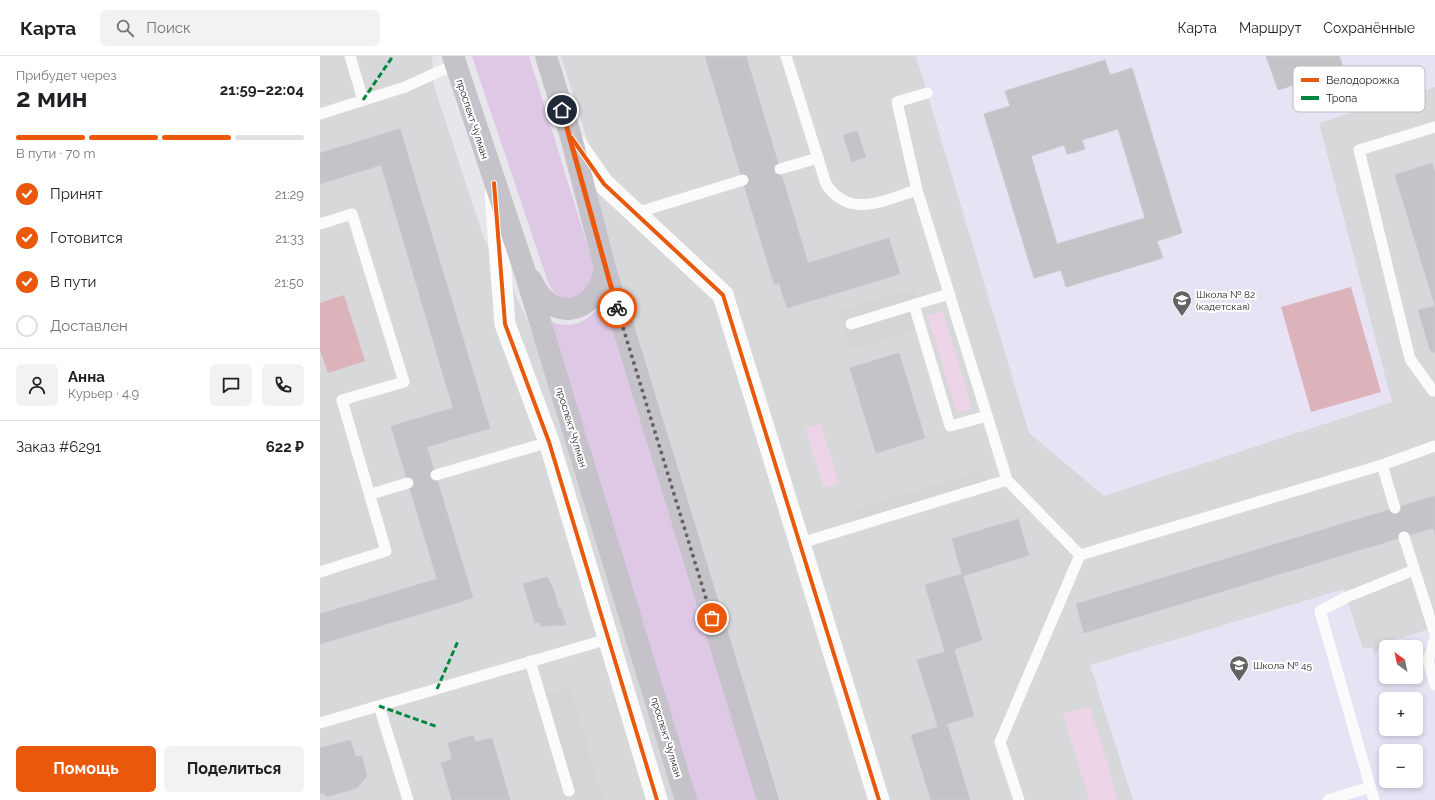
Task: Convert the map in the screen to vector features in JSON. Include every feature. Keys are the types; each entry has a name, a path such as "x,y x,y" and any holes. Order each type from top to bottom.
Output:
{"main road":[{"path":"546,56 571,137 604,268 768,800"},
{"name":"проспект Чулман","path":"455,60 494,183 524,269 686,800"},
{"path":"524,269 542,297 557,308 575,309 589,300 599,288 604,268"}],"street":[{"path":"571,137 604,184 723,295 801,543 879,800"},
{"path":"494,183 505,324 549,442 657,800"}],"lane":[{"path":"350,56 363,100"},
{"path":"786,56 826,184 833,195 843,202 856,205 868,204 917,190"},
{"path":"320,114 405,87 455,60"},
{"path":"927,93 897,102 917,190 1007,480 1080,555"},
{"path":"1434,393 1410,359 1359,150 1435,127"},
{"path":"780,169 818,158"},
{"path":"636,213 743,180"},
{"path":"320,224 352,214 404,382 342,400 371,494 386,551 320,572"},
{"path":"851,324 949,294"},
{"path":"914,305 950,426 987,416"},
{"path":"436,476 549,442"},
{"path":"1080,555 1382,465 1435,446"},
{"path":"1382,465 1395,508"},
{"path":"801,543 1007,480"},
{"path":"371,494 408,483"},
{"path":"1404,536 1435,634"},
{"path":"1019,800 1000,742 1080,555"},
{"path":"1374,800 1320,611 1347,597 1414,570"},
{"path":"320,723 608,639"},
{"path":"1435,639 1428,661 1435,685"},
{"path":"530,661 568,791"},
{"path":"379,706 408,800"},
{"path":"1328,800 1370,787"}],"shaded area":[{"path":"320,56 432,56 434,86 484,239 512,286 536,342 676,800 320,800"},
{"path":"472,56 529,56 594,267 593,274 587,287 577,296 564,298 557,295 548,282"},
{"path":"561,56 1435,56 1435,800 780,800 591,194 589,145"},
{"name":"Школа № 82 (кадетская)","path":"916,56 1435,56 1435,87 1425,90 1425,66 1293,66 1293,112 1354,112 1319,123 1392,402 1104,496 1029,433"},
{"path":"1351,287 1381,392 1311,412 1281,307"},
{"path":"914,289 926,328 850,350 839,310"},
{"path":"344,295 365,361 328,373 320,350 320,303"},
{"path":"604,300 757,800 696,800 549,321 566,325 581,322 593,314"},
{"path":"943,311 972,409 957,413 927,316"},
{"path":"821,424 839,483 824,488 805,428"},
{"path":"983,470 987,484 859,524 855,509"},
{"name":"Школа № 45","path":"1344,589 1363,649 1372,647 1375,655 1379,647 1379,684 1423,684 1423,640 1395,640 1435,627 1435,800 1133,800 1090,665"},
{"path":"570,687 603,800 575,800 544,694"},
{"path":"1090,706 1118,800 1089,800 1063,714"}],"building":[{"path":"705,56 746,56 808,263 889,238 900,274 787,308 779,283 774,284"},
{"path":"1266,56 1339,56 1343,66 1293,66 1293,85 1278,90"},
{"path":"1105,60 1110,75 1132,68 1182,233 1157,241 1163,258 1066,287 1061,270 1034,278 984,114 1010,106 1005,91","holes":["1118,129 1145,218 1057,244 1031,156 1064,145 1067,154 1076,152 1085,149 1082,140"]},
{"path":"400,129 490,428 427,447 473,598 320,644 320,614 437,579 391,426 453,408 381,165 320,184 320,153"},
{"path":"857,131 866,157 852,162 843,135"},
{"path":"1432,163 1435,174 1435,306 1395,175"},
{"path":"1435,306 1435,353 1430,350 1418,310"},
{"path":"899,353 925,438 876,453 850,368"},
{"path":"1435,496 1435,534 1433,528 1084,633 1076,604"},
{"path":"1018,519 1029,555 963,576 982,640 954,649 974,716 947,724 970,800 931,800 911,735 938,727 917,660 945,652 925,585 962,574 952,539"},
{"path":"547,577 553,588 559,609 561,609 566,625 540,626 539,622 535,623 523,584"},
{"path":"473,735 475,742 492,738 510,800 452,800 441,763 452,759 448,743"},
{"path":"350,740 356,757 362,756 367,776 357,788 326,797 324,793 320,794 320,748"}],"marked path":[{"path":"363,100 393,56"},
{"path":"437,689 458,641"},
{"path":"379,706 438,727"}],"cycle path":[{"path":"571,137 604,184 723,295 879,800"},
{"path":"494,183 505,324 549,442 657,800"}],"way so far":[{"path":"617,308 712,618"}],"place":[{"name":"Школа № 82 (кадетская)","path":"1182,317"},
{"name":"Школа № 45","path":"1239,682"}],"route":[{"path":"562,110 571,137 604,268 617,308"}]}
